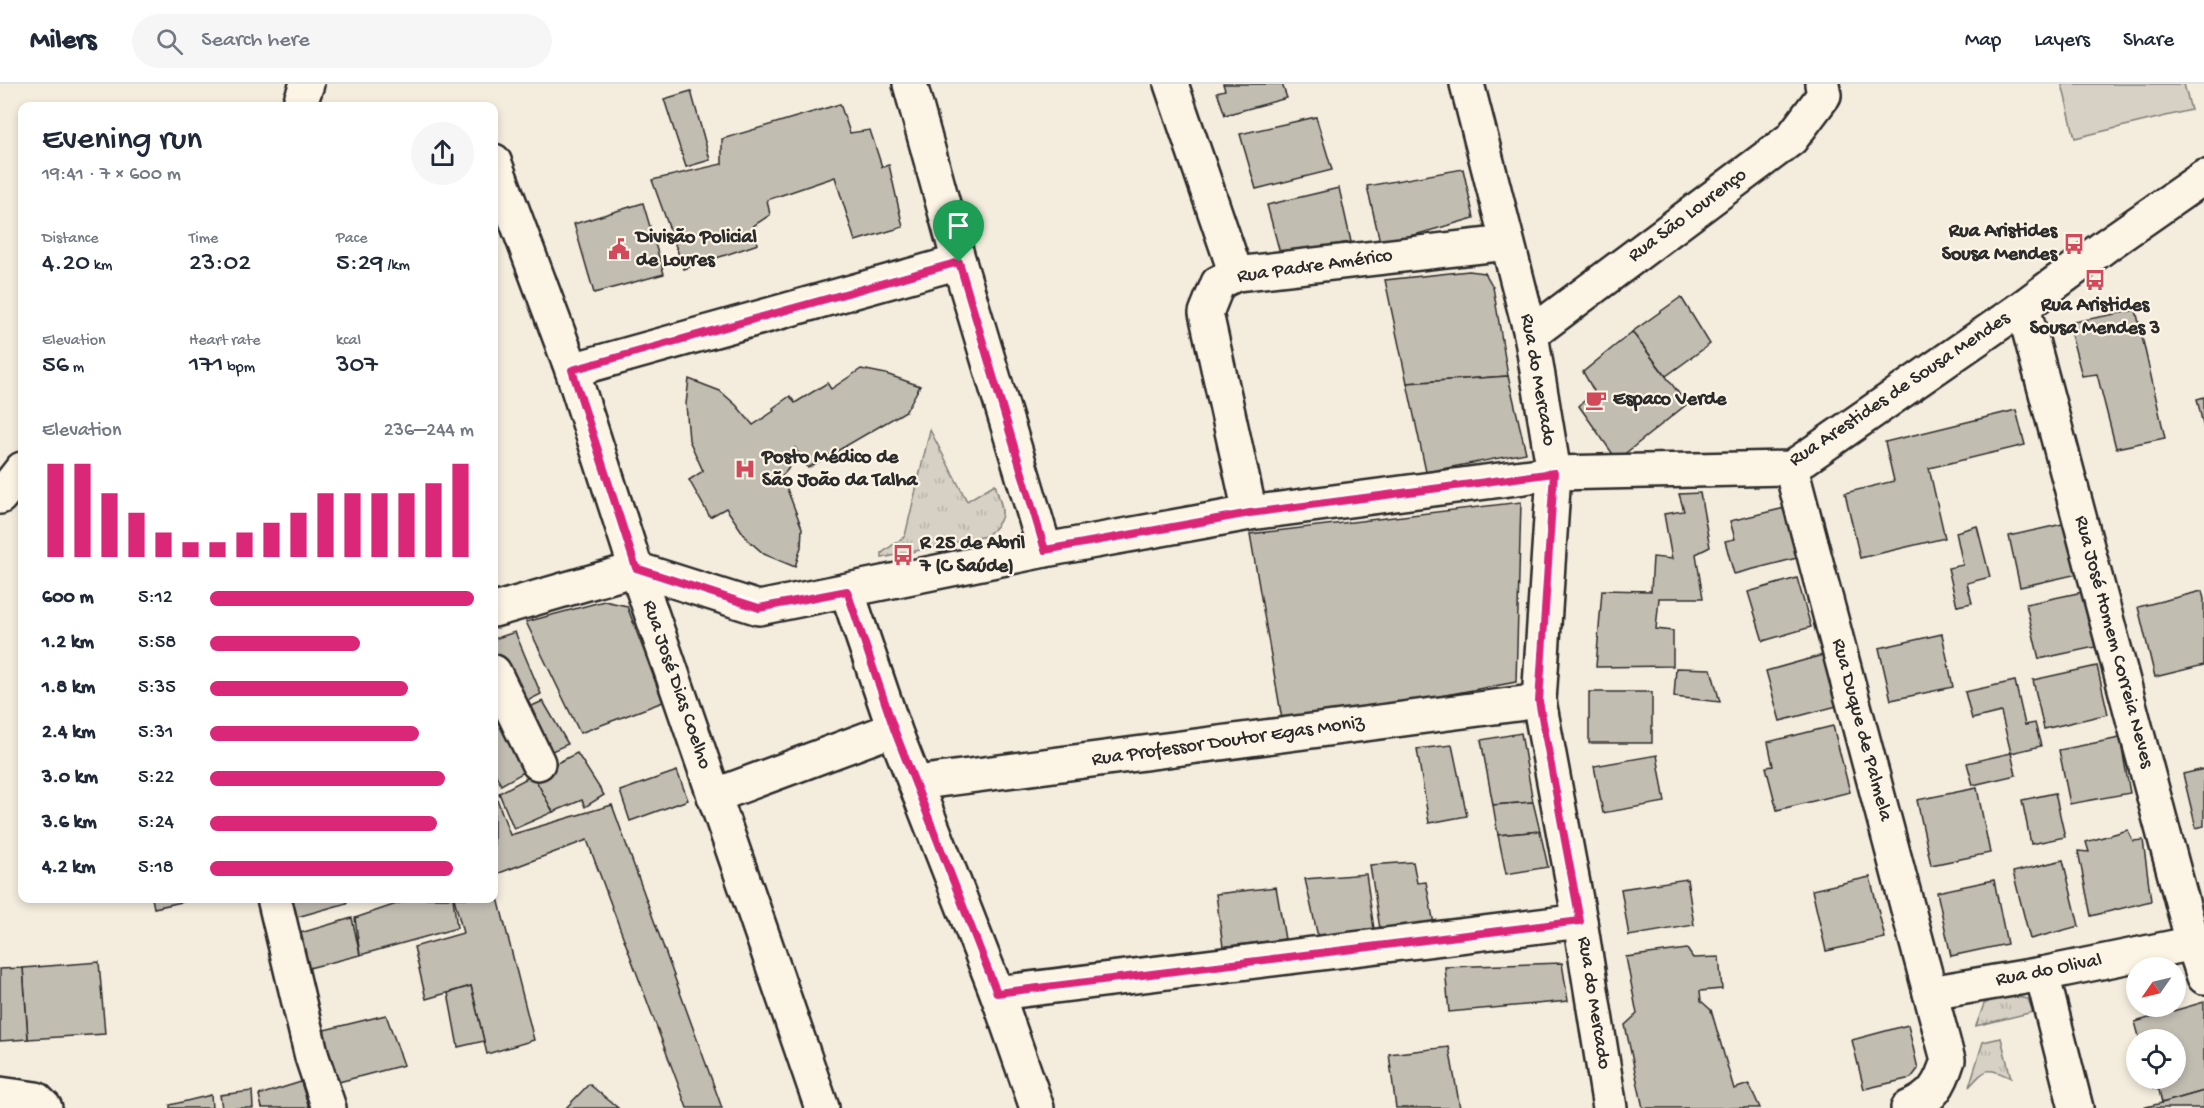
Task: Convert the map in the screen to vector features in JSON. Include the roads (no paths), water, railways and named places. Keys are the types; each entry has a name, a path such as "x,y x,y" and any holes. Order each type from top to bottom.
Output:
{"street":[{"path":"300,102 306,84"},
{"path":"910,84 959,262 1045,550"},
{"path":"1171,84 1236,274"},
{"name":"Rua do Mercado","path":"1467,84 1531,334 1554,473 1539,701 1580,921 1610,1108"},
{"name":"Rua São Lourenço","path":"1531,334 1791,139 1824,95 1822,84"},
{"name":"Rua José Dias Coelho","path":"498,172 572,370 636,568 822,1108"},
{"name":"Rua Arestides de Sousa Mendes","path":"636,568 759,608 1045,550 1250,513 1554,473 1791,468 2023,307 2204,177"},
{"name":"Rua Padre Américo","path":"1250,513 1206,313 1218,284 1236,274 1507,243"},
{"path":"572,370 959,262"},
{"name":"Rua José Homem Correia Neves","path":"2023,307 2198,942 2204,977"},
{"name":"Rua Duque de Palmela","path":"1791,468 1948,1060 1941,1082 1924,1101 1908,1108"},
{"path":"0,497 18,474"},
{"path":"498,609 636,568"},
{"path":"847,591 894,729 997,993 1037,1108"},
{"path":"498,680 538,763"},
{"name":"Rua Professor Doutor Egas Moniz","path":"916,783 1539,701"},
{"path":"714,796 894,729"},
{"path":"275,903 312,1058 329,1108"},
{"path":"997,993 1580,921"},
{"name":"Rua do Olival","path":"1930,993 2042,974 2198,942"},
{"path":"2042,974 2076,1108"},
{"path":"0,1094 36,1099 45,1108"}],"place":[{"name":"Rua Aristides Sousa Mendes","path":"2074,244"},
{"name":"Divisão Policial de Loures","path":"619,249"},
{"name":"Rua Aristides Sousa Mendes 3","path":"2095,280"},
{"name":"Espaco Verde","path":"1596,400"},
{"name":"Posto Médico de São João da Talha","path":"745,469"},
{"name":"R 25 de Abril 7 (C Saúde)","path":"903,555"}]}
